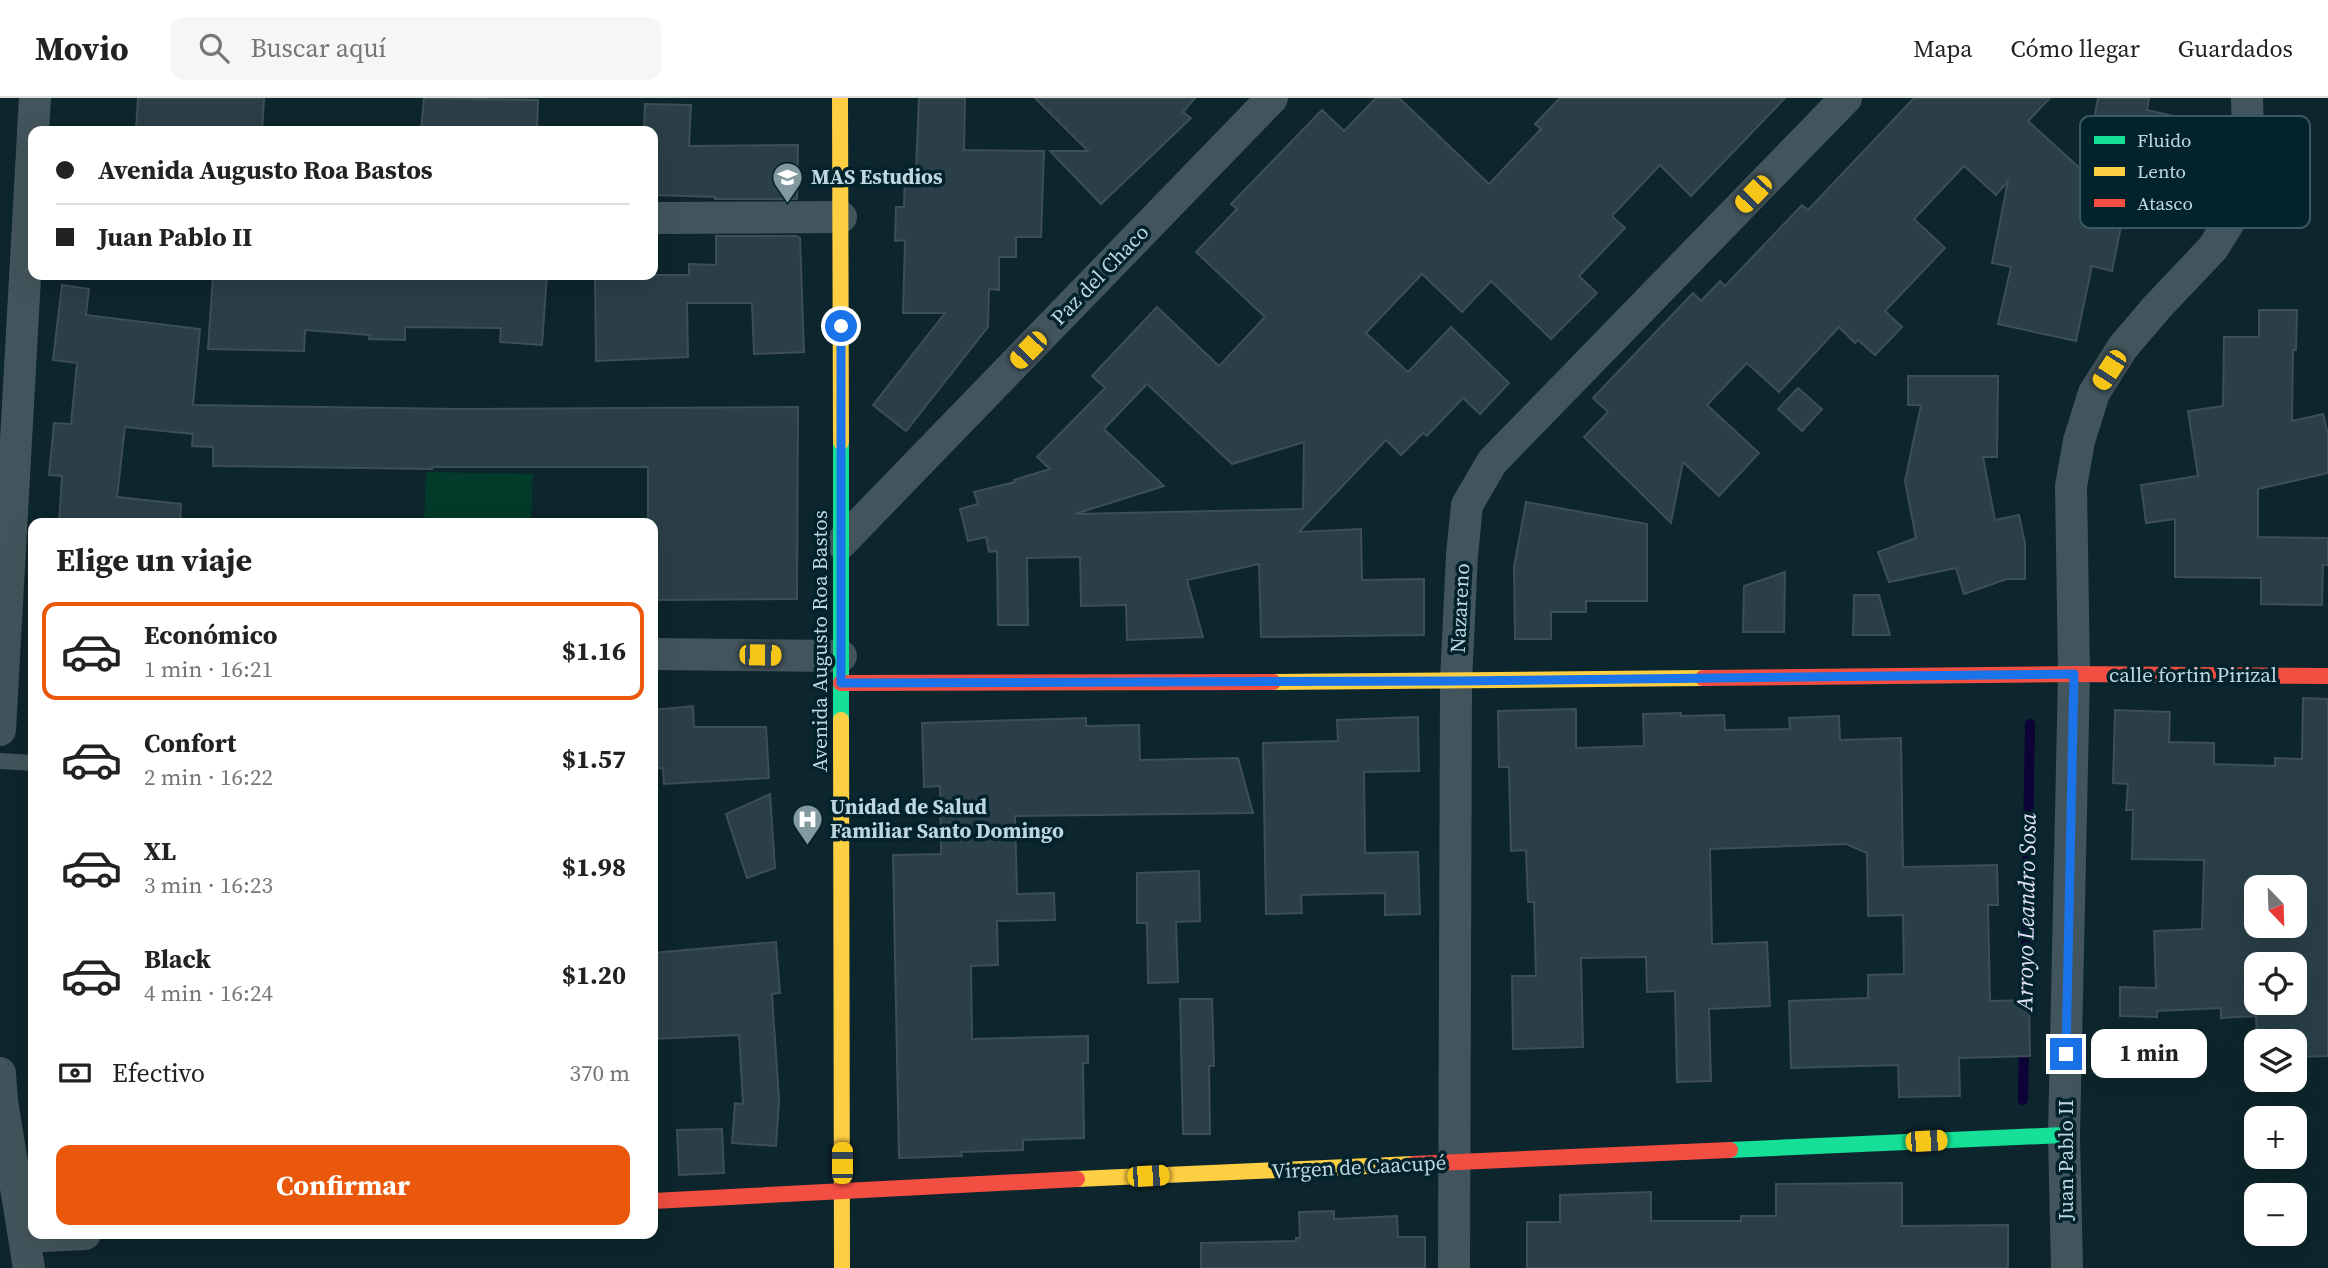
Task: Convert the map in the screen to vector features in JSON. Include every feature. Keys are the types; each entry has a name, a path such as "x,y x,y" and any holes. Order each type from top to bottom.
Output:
{"street":[{"path":"33,126 35,98"},
{"name":"Avenida Augusto Roa Bastos","path":"840,98 842,1268"},
{"name":"Paz del Chaco","path":"841,543 1272,98"},
{"name":"Nazareno","path":"1454,1268 1456,681 1467,505 1492,461 1846,98"},
{"name":"Juan Pablo II","path":"2247,98 2247,116"},
{"path":"658,218 841,217"},
{"path":"0,730 28,223"},
{"name":"Juan Pablo II","path":"2067,1268 2064,1135 2074,674 2071,486 2079,441 2094,393 2123,347 2213,248 2226,228"},
{"name":"calle fortin Pirizal","path":"658,654 841,670 1456,681 2074,674 2328,676"},
{"path":"0,1073 2,1101 29,1268"},
{"name":"Virgen de Caacupé","path":"658,1201 842,1190 2064,1135"}],"lane":[{"path":"0,761 28,763"}],"green space":[{"path":"426,472 533,474 531,518 424,518"}],"building":[{"path":"138,98 264,98 262,126 136,126"},
{"path":"424,98 538,100 537,126 421,126"},
{"path":"919,98 965,98 964,150 1044,151 1041,237 1016,237 1016,257 999,257 999,290 989,289 988,327 906,431 873,405 945,313 903,313 905,240 895,241 896,207 904,207 905,170 916,170"},
{"path":"1035,98 1195,98 1183,112 1191,118 1101,204 1050,151 1088,151"},
{"path":"1376,98 1399,98 1489,184 1541,129 1535,124 1560,98 1785,98 1691,196 1660,165 1612,216 1625,228 1579,276 1597,293 1551,339 1491,281 1462,312 1422,274 1366,333 1408,372 1451,327 1509,383 1480,414 1463,398 1427,436 1423,433 1401,455 1386,440 1299,532 1361,529 1362,580 1424,579 1424,635 1261,637 1259,564 1187,580 1203,637 1127,640 1126,605 1081,606 1080,557 1027,558 1028,625 998,625 997,551 989,552 986,537 968,541 960,509 978,504 974,492 1015,482 1014,480 1050,469 1037,457 1105,388 1092,376 1157,307 1219,366 1265,317 1196,252 1237,209 1231,204 1322,110 1344,131","holes":["1147,384 1232,464 1304,442 1303,509 1075,514 1164,486 1104,429"]},
{"path":"1914,98 2050,98 2028,121 2080,168 2080,228 2121,228 2112,271 2092,266 2076,341 1998,324 2011,267 1992,263 2008,181 1996,195 1964,166 1914,219 1945,248 1885,311 1902,327 1875,355 1858,340 1855,343 1839,327 1779,392 1747,363 1707,405 1759,453 1719,496 1683,462 1671,523 1584,437 1608,412 1593,398 1693,293 1701,301 1720,281 1725,286 1802,205 1808,210"},
{"path":"2098,98 2149,98 2147,110 2174,116 2095,116"},
{"path":"645,104 691,105 689,146 798,145 797,199 715,199 658,195 658,126 644,126"},
{"path":"716,236 800,238 804,352 754,354 752,303 687,303 688,357 596,361 595,280 658,280 658,275 689,275 689,264 716,265"},
{"path":"213,280 547,280 542,345 500,342 501,328 405,327 405,340 369,339 370,335 305,330 304,351 208,349"},
{"path":"62,285 89,289 86,315 200,329 193,405 460,409 798,407 797,599 658,600 658,518 648,518 648,467 432,469 213,466 213,447 192,446 193,434 125,427 117,497 181,504 180,518 59,518 62,476 49,475 54,423 71,424 77,363 53,360"},
{"path":"2259,310 2297,310 2296,350 2293,350 2292,421 2323,414 2328,434 2328,473 2258,489 2258,537 2328,538 2328,565 2323,565 2322,605 2261,604 2261,578 2175,577 2175,519 2146,523 2141,485 2198,476 2188,411 2223,406 2224,337 2259,337"},
{"path":"1908,376 1998,376 1997,457 1983,457 1995,520 2019,515 2025,543 2025,579 2007,579 1964,594 1956,568 1889,582 1878,552 1916,538 1905,481 1921,405 1908,405"},
{"path":"1798,388 1822,409 1802,431 1778,409"},
{"path":"1526,502 1647,524 1647,601 1586,601 1586,612 1551,612 1551,639 1515,639 1514,567"},
{"path":"1785,572 1784,632 1743,632 1744,586"},
{"path":"1854,595 1879,595 1890,635 1853,635"},
{"path":"2303,698 2328,699 2328,1056 2307,1057 2307,1029 2257,1029 2256,1016 2221,1018 2221,1008 2157,1011 2157,1017 2120,1016 2120,987 2156,988 2154,931 2202,929 2204,860 2132,859 2133,810 2126,810 2128,784 2113,783 2115,710 2170,712 2169,742 2214,743 2214,764 2275,766 2275,758 2302,759"},
{"path":"693,706 694,727 766,727 769,778 664,784 663,768 658,768 658,710"},
{"path":"1576,709 1576,748 1644,746 1643,714 1724,715 1725,730 1790,729 1789,718 1839,716 1840,740 1901,738 1903,867 1997,865 1998,905 1988,905 1990,1001 2029,1000 2030,1056 1959,1058 1960,1096 1899,1097 1898,1065 1791,1068 1789,1001 1868,998 1868,975 1904,974 1903,915 1868,916 1867,853 1846,844 1710,849 1712,944 1767,942 1770,1006 1709,1009 1711,1081 1677,1082 1675,991 1647,992 1646,957 1581,958 1583,1047 1513,1049 1512,976 1536,976 1534,902 1528,902 1526,850 1511,851 1509,767 1499,767 1498,711"},
{"path":"1418,717 1419,771 1364,772 1365,853 1418,852 1420,914 1385,915 1385,893 1301,895 1302,913 1266,914 1263,743 1338,741 1337,720"},
{"path":"1086,718 1086,726 1139,725 1140,760 1238,758 1253,813 1015,816 1017,894 1054,893 1055,920 997,921 998,965 971,966 972,1039 1088,1036 1088,1063 1083,1063 1084,1138 1023,1140 1023,1150 899,1158 893,855 941,854 940,786 924,787 922,723"},
{"path":"770,794 775,868 747,878 726,814"},
{"path":"1199,871 1200,921 1176,922 1178,982 1148,983 1147,923 1137,923 1137,873"},
{"path":"776,942 780,993 772,994 779,1100 776,1146 732,1143 735,1103 743,1104 739,1035 658,1039 658,953"},
{"path":"1180,999 1212,999 1214,1066 1209,1066 1210,1134 1183,1134"},
{"path":"722,1129 724,1173 679,1175 677,1130"},
{"path":"1902,1183 1902,1226 2008,1225 2008,1268 1527,1268 1527,1222 1560,1222 1560,1195 1651,1192 1651,1221 1741,1221 1741,1216 1776,1216 1776,1184"},
{"path":"1334,1211 1334,1219 1397,1216 1398,1237 1425,1237 1425,1268 1201,1268 1201,1243 1296,1241 1296,1238 1300,1238 1299,1212"}],"waterway":[{"name":"Arroyo Leandro Sosa","path":"2025,1013 2030,724"},
{"name":"Arroyo Leandro Sosa","path":"2023,1100 2024,1043"}],"traffic: fast":[{"path":"841,442 841,720"},
{"path":"1730,1150 2064,1135"}],"traffic: slow":[{"path":"840,98 841,442"},
{"path":"1273,682 1703,678"},
{"path":"841,720 842,1268"},
{"path":"1077,1179 1413,1164"}],"traffic: jam":[{"path":"1703,678 2074,674 2328,676"},
{"path":"841,683 1273,682"},
{"path":"1413,1164 1730,1150"},
{"path":"658,1201 1077,1179"}],"place":[{"name":"MAS Estudios","path":"788,204"},
{"name":"Unidad de Salud Familiar Santo Domingo","path":"807,846"}],"route":[{"path":"841,326 841,683 1456,681 2074,674 2066,1054"}]}
